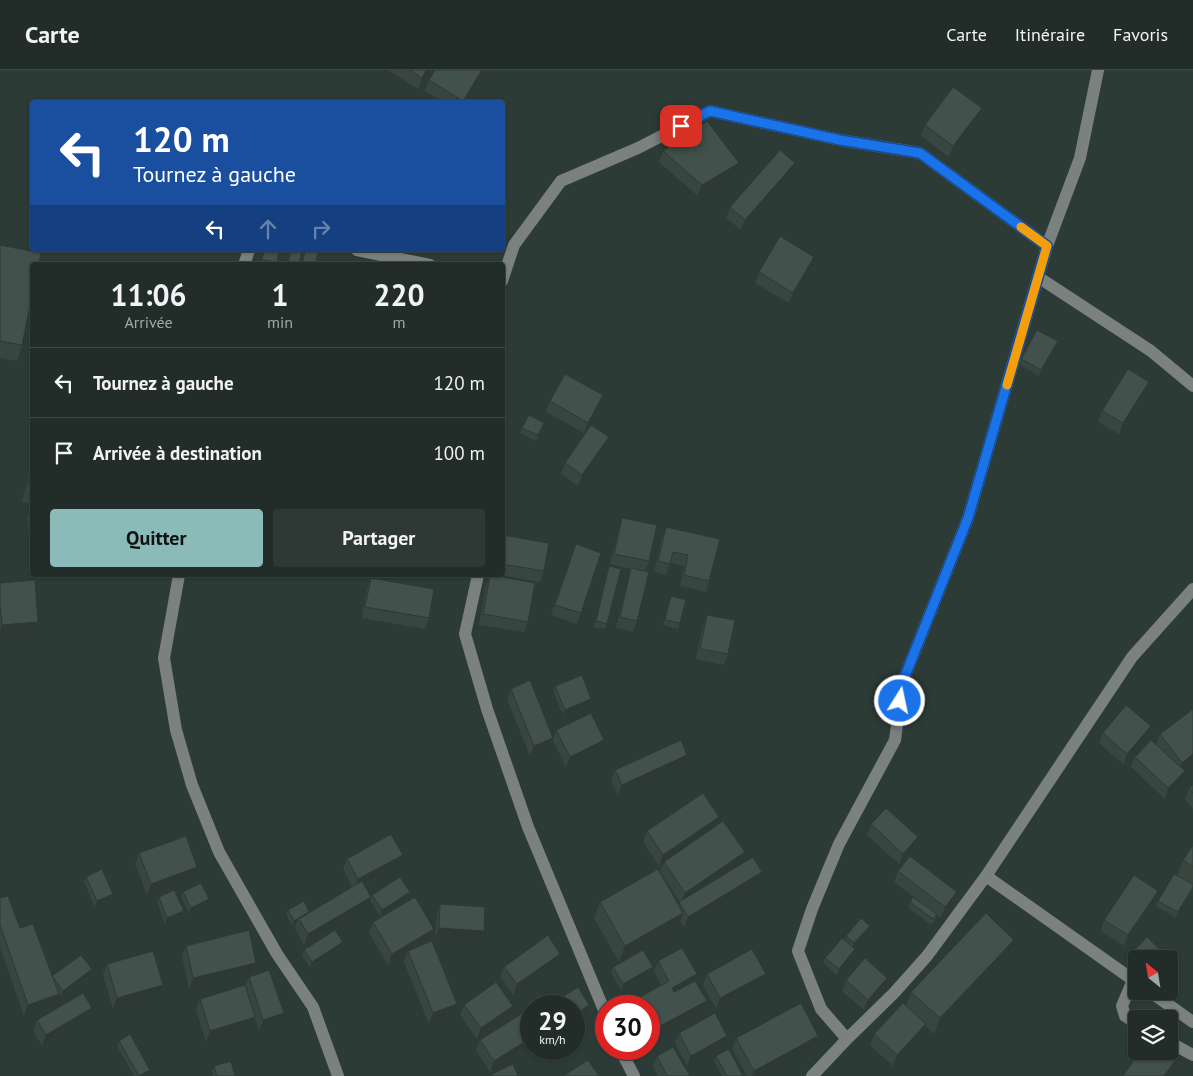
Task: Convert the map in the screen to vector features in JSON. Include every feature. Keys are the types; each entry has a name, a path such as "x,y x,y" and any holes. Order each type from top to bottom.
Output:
{"street":[{"path":"847,1039 821,1009 798,951 812,909 839,844 895,740 903,681 968,518 1047,246 1080,158 1098,70"},
{"path":"505,274 514,245 561,181 638,148 710,111 840,140 920,153 1047,246"},
{"path":"368,252 416,262"},
{"path":"1038,277 1152,351 1193,386"},
{"path":"179,577 164,658 176,730 192,785 219,852 277,954 313,1007 338,1076"},
{"path":"478,577 465,634 484,699 528,827 598,995"},
{"path":"812,1076 894,993 927,956 986,876 1132,657 1193,589"},
{"path":"986,876 1128,976"},
{"path":"1128,994 1122,1006 1125,1016 1128,1018"},
{"path":"1162,1000 1193,1022"},
{"path":"1178,1047 1193,1055"},
{"path":"626,1060 634,1076"}],"building":[{"path":"409,70 426,70 422,78"},
{"path":"435,70 482,70 464,100 429,80"},
{"path":"953,87 982,108 953,146 925,125"},
{"path":"707,121 739,163 702,185 663,151"},
{"path":"780,150 795,163 745,220 730,207"},
{"path":"780,236 814,257 793,293 759,272"},
{"path":"0,245 41,253 40,262 30,262 30,306 22,345 0,341"},
{"path":"264,252 279,252 277,262 262,260"},
{"path":"291,252 302,252 300,262 289,262"},
{"path":"305,252 318,252 316,262 303,261"},
{"path":"1037,330 1058,341 1041,370 1021,359"},
{"path":"1128,369 1149,382 1123,423 1102,411"},
{"path":"565,374 603,395 588,423 550,401"},
{"path":"529,415 544,423 538,435 522,428"},
{"path":"591,425 609,437 582,475 565,463"},
{"path":"30,475 30,493 26,492"},
{"path":"622,518 657,525 649,561 614,554"},
{"path":"666,527 720,539 709,581 684,575 688,555 673,552 670,564 658,561"},
{"path":"505,536 549,543 544,571 505,564"},
{"path":"576,544 601,553 581,613 555,605"},
{"path":"609,566 621,569 607,624 596,621"},
{"path":"631,568 649,572 637,621 620,617"},
{"path":"490,577 501,577 535,583 528,622 483,614"},
{"path":"371,578 434,589 429,618 365,607"},
{"path":"35,580 38,622 2,625 0,583"},
{"path":"671,596 686,600 680,623 665,620"},
{"path":"707,615 735,620 728,654 700,649"},
{"path":"582,675 591,699 565,710 555,686"},
{"path":"530,680 553,738 534,746 511,689"},
{"path":"1126,705 1151,726 1127,754 1103,733"},
{"path":"1193,709 1193,754 1182,763 1160,734"},
{"path":"591,713 604,740 570,757 556,730"},
{"path":"681,740 687,755 622,785 615,770"},
{"path":"1151,740 1185,771 1168,788 1135,757"},
{"path":"1193,785 1193,793 1189,788"},
{"path":"703,793 719,817 663,855 647,831"},
{"path":"886,808 918,837 903,854 871,824"},
{"path":"723,821 745,852 685,893 664,862"},
{"path":"391,834 403,855 358,879 347,859"},
{"path":"186,836 197,867 151,884 139,853"},
{"path":"1193,845 1193,867 1183,860"},
{"path":"910,856 957,892 945,907 898,871"},
{"path":"753,857 762,872 688,917 679,902"},
{"path":"102,869 113,894 97,901 86,877"},
{"path":"658,869 683,913 625,946 600,902"},
{"path":"1174,874 1193,884 1178,912 1158,901"},
{"path":"1134,875 1158,891 1128,935 1104,920"},
{"path":"400,877 410,892 382,910 372,895"},
{"path":"362,881 371,897 308,934 299,919"},
{"path":"201,883 209,899 191,908 183,892"},
{"path":"174,890 184,911 167,918 159,897"},
{"path":"8,896 20,928 33,924 59,994 28,1005 0,925 0,898"},
{"path":"415,897 434,929 392,954 373,922"},
{"path":"913,897 937,914 933,919 910,902"},
{"path":"304,901 309,912 294,921 288,910"},
{"path":"440,904 485,907 484,931 439,928"},
{"path":"986,913 1014,940 940,1018 911,992"},
{"path":"861,918 870,926 854,943 846,936"},
{"path":"249,930 256,963 193,978 186,946"},
{"path":"335,930 343,942 312,962 304,950"},
{"path":"548,935 560,954 517,984 504,967"},
{"path":"1147,937 1161,950 1135,950"},
{"path":"842,938 855,949 839,969 825,958"},
{"path":"432,941 457,1004 433,1013 408,951"},
{"path":"682,948 697,974 672,988 674,992 695,981 707,1001 660,1026 660,995 644,995 669,981 658,961"},
{"path":"752,949 766,974 720,998 707,974"},
{"path":"643,950 653,967 623,984 613,967"},
{"path":"153,951 163,985 117,998 107,964"},
{"path":"81,955 92,969 63,991 52,976"},
{"path":"865,958 887,978 868,1000 846,980"},
{"path":"269,970 284,1013 263,1020 249,977"},
{"path":"496,982 513,1006 481,1028 464,1005"},
{"path":"245,985 255,1017 210,1031 200,999"},
{"path":"578,987 583,995 565,995"},
{"path":"83,993 92,1008 46,1035 37,1020"},
{"path":"585,998 589,1005 585,1008"},
{"path":"801,1003 818,1036 754,1071 736,1038"},
{"path":"903,1003 926,1024 897,1055 874,1034"},
{"path":"715,1013 727,1036 691,1056 679,1033"},
{"path":"520,1015 520,1045 494,1061 480,1040"},
{"path":"130,1034 150,1070 139,1076 119,1041"},
{"path":"673,1047 690,1076 667,1076 659,1060 660,1054"},
{"path":"729,1049 743,1076 727,1076 716,1056"},
{"path":"588,1060 599,1076 563,1076"},
{"path":"1134,1060 1175,1060 1164,1076 1123,1076"},
{"path":"231,1061 235,1076 217,1076 214,1066"},
{"path":"513,1064 518,1076 493,1076 492,1074"}],"slow traffic":[{"path":"1007,385 1047,246 1021,227"}],"route":[{"path":"681,126 710,111 840,140 920,153 1047,246 968,518 903,681 900,701"}]}
